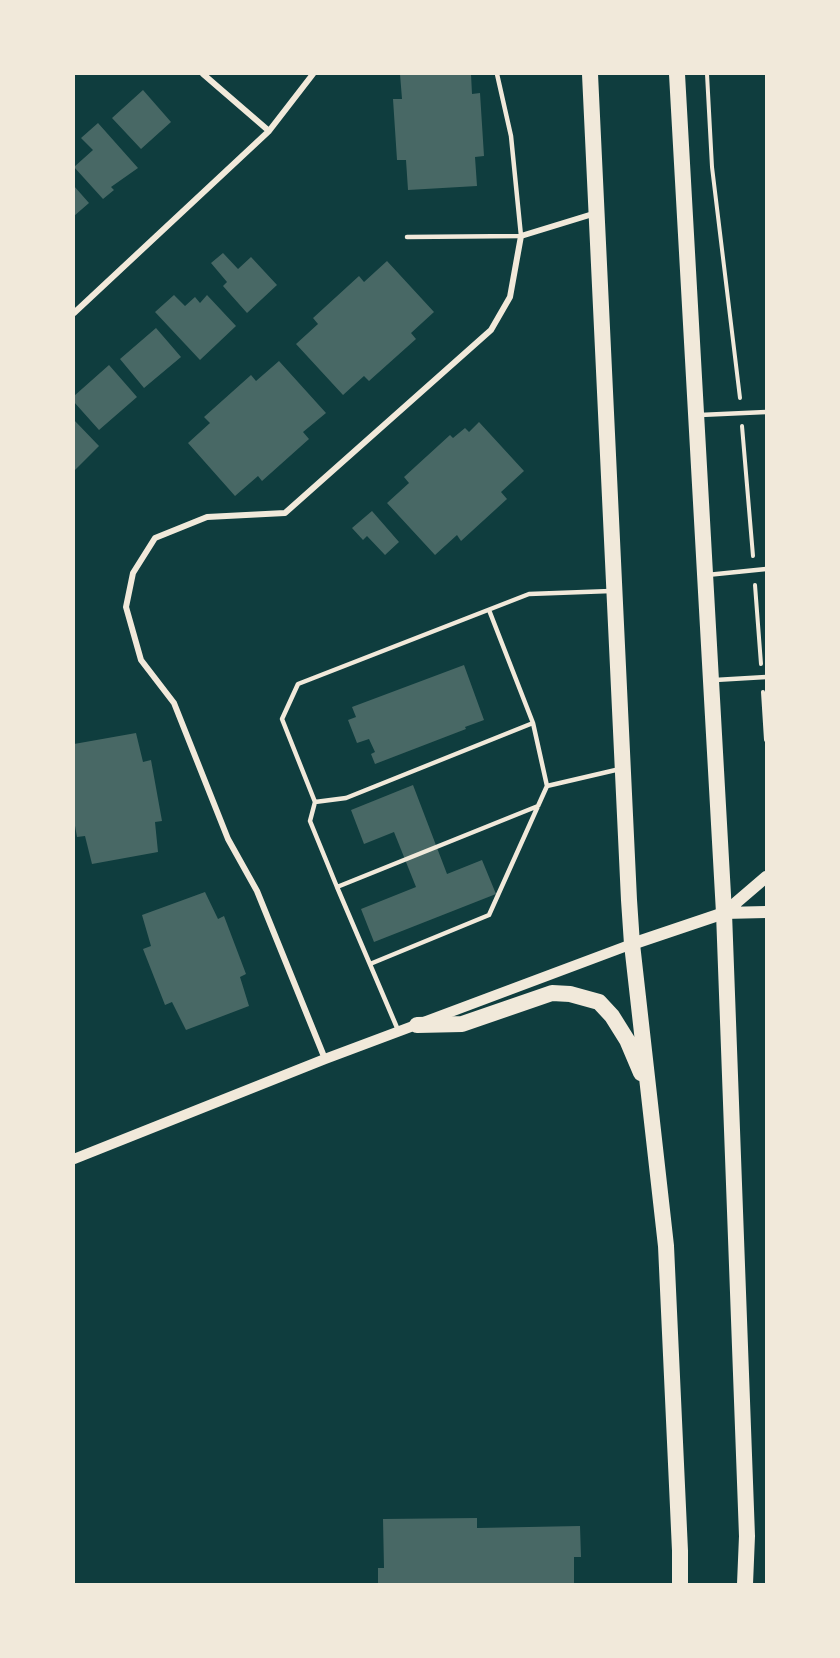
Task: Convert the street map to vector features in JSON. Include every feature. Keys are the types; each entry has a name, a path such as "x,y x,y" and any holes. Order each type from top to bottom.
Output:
{"highway":[{"path":"590,74 632,944 666,1246 680,1584"},
{"path":"676,74 724,913 747,1536 745,1584"},
{"path":"417,1025 462,1024 552,993 570,994 599,1002 612,1016 627,1040 649,1090"}],"main road":[{"path":"724,913 766,877"},
{"path":"632,944 724,913 766,912"}],"street":[{"path":"203,74 269,131"},
{"path":"74,313 269,131 313,74"},
{"path":"325,1059 257,891 228,839 174,703 141,660 126,607 133,573 155,538 207,517 285,513 491,330 510,297 521,236 597,213"},
{"path":"74,1159 325,1059 632,944"}],"lane":[{"path":"407,237 521,236 511,136 496,74"},
{"path":"696,415 766,412"},
{"path":"705,575 766,569"},
{"path":"399,1032 310,821 315,802 282,719 298,684 529,594 614,590"},
{"path":"370,964 489,915 547,786 533,723 489,610"},
{"path":"711,681 766,676"},
{"path":"315,802 346,798 533,723"},
{"path":"547,786 622,768"},
{"path":"337,887 538,806"}],"building":[{"path":"400,74 471,74 472,94 480,93 484,156 475,157 477,186 408,190 406,160 397,160 393,99 402,99"},
{"path":"143,90 171,122 141,149 112,118"},
{"path":"98,123 138,168 111,187 114,190 103,199 74,167 93,150 81,138"},
{"path":"74,186 89,203 74,216"},
{"path":"223,253 238,269 251,257 277,285 247,313 223,286 227,282 211,263"},
{"path":"387,261 434,312 411,333 416,339 369,381 364,376 343,395 296,344 318,324 313,318 359,276 364,282"},
{"path":"174,295 185,306 195,297 200,303 207,295 236,326 200,360 155,312"},
{"path":"156,328 181,357 144,388 120,359"},
{"path":"279,361 326,413 303,432 309,439 262,481 258,476 235,496 188,443 210,423 204,417 251,375 256,381"},
{"path":"109,365 137,397 99,430 74,402 74,396"},
{"path":"74,420 99,446 74,471"},
{"path":"479,422 524,471 501,492 507,499 461,541 457,535 435,555 387,503 409,483 404,477 450,435 453,438 465,428 469,432"},
{"path":"372,511 399,542 385,555 367,536 363,540 352,528"},
{"path":"464,665 484,720 375,764 371,754 375,752 369,739 357,743 348,720 356,717 352,707"},
{"path":"136,733 143,762 151,760 162,821 155,822 158,852 92,864 85,836 77,837 74,820 74,744"},
{"path":"413,785 447,874 482,860 496,894 374,942 361,909 416,887 394,832 364,844 351,810"},
{"path":"205,892 218,919 224,916 246,974 240,977 249,1006 186,1030 172,1002 165,1005 143,949 151,946 142,915"},
{"path":"477,1518 477,1528 580,1526 581,1557 574,1557 574,1584 378,1584 378,1568 384,1568 383,1519"}]}
